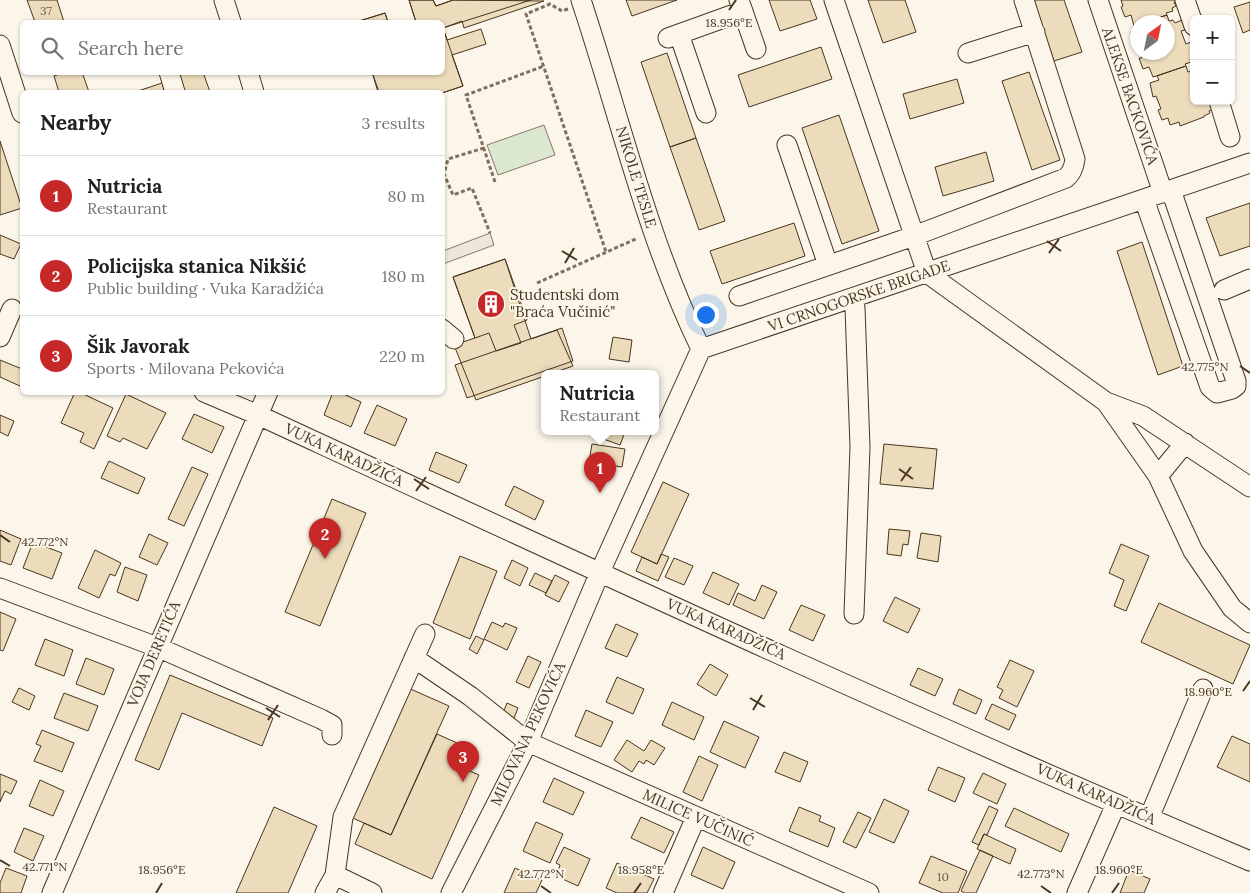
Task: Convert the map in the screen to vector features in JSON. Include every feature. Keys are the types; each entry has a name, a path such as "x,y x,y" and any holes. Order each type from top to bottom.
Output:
{"street":[{"path":"834,0 926,273 1106,402 1144,416 1250,487"},
{"path":"739,296 914,236 1070,175 1075,159 1024,0"},
{"name":"ALEKSE BACKOVIĆA","path":"1098,0 1236,381 1236,386 1232,390 1217,394 1210,387 1144,199"},
{"path":"1185,0 1190,15"},
{"name":"NIKOLE TESLE","path":"582,2 652,232 685,315 701,349"},
{"path":"706,113 674,36 741,6 756,49"},
{"path":"968,53 1034,32"},
{"path":"0,45 20,107"},
{"path":"170,75 174,90"},
{"path":"249,75 253,90"},
{"path":"1219,105 1230,137"},
{"path":"788,145 828,265"},
{"name":"VI CRNOGORSKE BRIGADE","path":"701,349 1250,163"},
{"path":"1224,290 1250,279"},
{"path":"853,298 855,308 860,447 854,614"},
{"path":"0,337 11,309"},
{"path":"600,572 701,349"},
{"name":"VUKA KARADŽIĆA","path":"211,395 1116,804 1250,860"},
{"name":"VOJA DERETIĆA","path":"52,893 267,395"},
{"path":"1106,402 1158,476 1193,551 1232,608 1250,623"},
{"path":"1158,476 1184,444"},
{"name":"MILOVANA PEKOVIĆA","path":"451,893 528,742 600,572"},
{"path":"0,588 157,647 321,719 332,725 332,735"},
{"path":"325,893 335,875 343,817 425,634"},
{"name":"MILICE VUČINIĆ","path":"414,658 462,691 528,742 696,817 841,888 869,893"},
{"path":"1149,818 1203,689"},
{"path":"1077,893 1116,804"},
{"path":"663,893 696,817"},
{"path":"335,875 372,893"}],"path":[{"path":"582,2 562,11 550,4 526,14 606,252"},
{"path":"495,182 466,95 544,66"},
{"path":"445,170 448,160 484,148"},
{"path":"445,176 453,195 472,188 490,233"},
{"path":"537,283 652,232"}],"green space":[{"path":"544,125 555,155 498,175 487,145"}],"shaded area":[{"path":"490,233 494,245 445,263 445,250"}],"building":[{"path":"27,0 57,0 63,20 34,20"},
{"path":"409,0 433,0 436,6 453,0 544,1 464,28 462,21 445,27 445,20 415,20"},
{"path":"409,0 433,0 436,6 453,0 531,0 445,27 445,20 415,20"},
{"path":"626,0 677,0 632,16"},
{"path":"769,0 810,0 817,19 780,31"},
{"path":"868,0 905,0 916,32 883,43"},
{"path":"1033,0 1064,0 1082,52 1054,61"},
{"path":"1121,0 1176,0 1174,2 1176,6 1172,8 1173,11 1166,13 1167,15 1130,15 1125,17 1121,7 1123,6"},
{"path":"1250,2 1250,30 1243,33 1234,7"},
{"path":"385,13 387,20 362,20"},
{"path":"385,13 387,20 362,20"},
{"path":"1182,20 1185,30 1181,31 1186,44 1190,42 1190,62 1185,64 1186,66 1153,77 1149,67 1143,69 1140,60 1175,60 1175,23"},
{"path":"481,29 486,44 452,55 463,86 445,92 445,90 377,90 373,75 445,75 445,34 447,40"},
{"path":"445,34 463,86 445,92 445,90 378,90 373,75 445,75"},
{"path":"821,47 832,79 749,107 738,75"},
{"path":"667,53 696,138 670,147 641,62"},
{"path":"1186,66 1188,72 1190,72 1190,105 1212,105 1213,109 1204,117 1180,126 1179,122 1170,125 1168,118 1162,120 1158,110 1161,109 1156,96 1153,97 1150,83 1159,80 1157,76"},
{"path":"1029,72 1060,160 1032,170 1002,81"},
{"path":"83,75 88,90 58,90 54,76"},
{"path":"179,75 204,75 209,90 182,90"},
{"path":"957,79 964,103 910,119 903,94"},
{"path":"162,83 164,90 141,90"},
{"path":"839,115 879,231 842,244 802,128"},
{"path":"696,138 725,221 699,230 670,147"},
{"path":"0,141 20,202 20,209 0,215"},
{"path":"986,152 994,181 943,196 935,167"},
{"path":"1250,203 1250,246 1220,256 1206,218"},
{"path":"794,223 805,256 722,284 710,251"},
{"path":"0,235 20,244 14,259 0,254"},
{"path":"1142,242 1183,366 1158,375 1117,251"},
{"path":"505,259 527,320 514,325 521,343 496,351 489,333 475,338 453,277"},
{"name":"Studentski dom \"Braća Vučinić\"","path":"505,259 531,339 557,330 573,366 562,370 541,370 541,377 476,400 454,345 475,338 453,277"},
{"path":"562,328 573,361 547,370 541,370 541,372 467,398 455,365"},
{"path":"613,337 632,340 629,362 609,359"},
{"path":"0,360 20,368 20,386 0,377"},
{"path":"74,395 85,395 113,408 94,449 80,442 84,433 61,423"},
{"path":"126,395 166,413 147,449 123,438 120,442 107,436"},
{"path":"332,395 346,395 361,402 351,427 324,415"},
{"path":"377,405 407,419 395,446 364,433"},
{"path":"194,414 224,427 212,453 182,439"},
{"path":"0,415 14,421 8,436 0,432"},
{"path":"598,435 624,435 620,445 598,437"},
{"path":"592,444 625,449 622,467 589,462"},
{"path":"884,444 937,449 933,489 880,484"},
{"path":"436,452 467,465 459,483 429,470"},
{"path":"109,461 145,478 138,494 101,478"},
{"path":"192,467 208,474 184,526 168,519"},
{"path":"663,482 689,494 657,564 631,552"},
{"path":"514,486 544,501 535,520 505,505"},
{"path":"332,499 366,513 320,626 285,612"},
{"path":"889,529 910,531 908,545 903,544 901,556 887,554"},
{"path":"0,530 21,539 11,565 0,561"},
{"path":"921,533 941,536 938,562 917,558"},
{"path":"149,534 168,543 157,565 139,557"},
{"path":"33,542 62,553 52,579 23,568"},
{"path":"1121,544 1149,556 1126,611 1114,606 1124,580 1109,573"},
{"path":"95,550 121,563 115,576 110,574 99,598 78,588"},
{"path":"661,554 669,557 658,581 636,571 642,557 657,564"},
{"path":"460,556 497,571 470,639 433,623"},
{"path":"674,558 693,566 684,585 665,577"},
{"path":"512,560 528,568 520,586 504,578"},
{"path":"125,567 147,575 138,601 117,592"},
{"path":"713,572 739,584 729,605 703,593"},
{"path":"535,573 552,581 546,593 529,585"},
{"path":"555,575 569,582 559,602 545,595"},
{"path":"762,585 777,592 764,619 733,605 738,593 755,601"},
{"path":"895,597 920,609 908,633 883,621"},
{"path":"1159,603 1250,645 1233,684 1141,642"},
{"path":"801,605 825,615 813,641 789,630"},
{"path":"0,612 16,619 3,651 0,650"},
{"path":"492,622 503,627 505,623 517,628 507,650 484,639"},
{"path":"616,624 638,634 627,657 605,648"},
{"path":"476,636 484,640 477,654 469,649"},
{"path":"45,639 73,650 64,676 35,665"},
{"path":"528,656 541,662 529,688 516,682"},
{"path":"86,658 114,669 104,695 76,684"},
{"path":"1010,660 1034,671 1017,707 999,698 1003,690 997,687"},
{"path":"710,664 728,675 716,696 697,684"},
{"path":"918,668 943,679 935,696 910,685"},
{"path":"170,675 273,718 262,746 182,713 159,770 135,760"},
{"path":"617,677 644,689 633,714 606,702"},
{"path":"406,687 449,706 391,835 348,816"},
{"path":"19,688 35,696 29,710 12,702"},
{"path":"959,689 982,700 976,714 953,704"},
{"path":"64,693 98,706 88,731 54,718"},
{"path":"672,702 704,717 694,740 662,725"},
{"path":"507,703 518,708 514,718 503,713"},
{"path":"992,704 1016,715 1009,730 985,719"},
{"path":"586,710 613,722 601,747 575,736"},
{"path":"724,721 759,737 745,768 710,752"},
{"path":"42,730 74,743 62,772 34,761 41,746 36,744"},
{"path":"437,734 457,743 449,762 479,775 432,879 355,844 364,823 391,835"},
{"path":"1232,736 1250,744 1250,782 1217,767"},
{"path":"627,740 644,751 651,740 665,748 654,765 646,760 644,764 639,761 632,772 614,760"},
{"path":"784,752 808,762 800,782 775,772"},
{"path":"699,756 718,765 702,801 683,792"},
{"path":"938,767 965,778 955,802 928,790"},
{"path":"983,773 1006,784 997,804 973,793"},
{"path":"0,774 17,781 11,794 5,791 0,802"},
{"path":"554,778 584,792 573,815 543,802"},
{"path":"40,780 64,791 53,816 29,806"},
{"path":"884,799 909,811 894,843 869,832"},
{"path":"989,806 998,810 987,835 984,834 979,845 972,842"},
{"path":"274,807 317,826 288,893 236,893"},
{"path":"799,807 821,816 819,821 835,828 828,847 789,831"},
{"path":"1014,808 1069,834 1061,852 1005,826"},
{"path":"858,812 871,818 856,848 843,842"},
{"path":"641,817 674,832 664,853 631,838"},
{"path":"536,822 563,834 550,863 523,851"},
{"path":"24,828 44,836 33,861 14,852"},
{"path":"984,834 1016,849 1010,864 977,849"},
{"path":"564,847 590,859 578,886 556,876 560,865 556,863"},
{"path":"703,847 735,862 723,889 691,875"},
{"path":"980,850 993,856 976,893 965,893 961,891"},
{"path":"931,856 967,871 958,893 943,893 919,883"},
{"path":"617,863 654,879 647,893 617,893 606,888"},
{"path":"6,868 27,876 21,893 0,893 0,883"},
{"path":"515,868 542,880 536,893 504,893"},
{"path":"1129,870 1150,879 1144,893 1120,893"}],"place":[{"name":"Studentski dom \"Braća Vučinić\"","path":"491,304"},
{"name":"Nutricia","path":"600,493"},
{"name":"Policijska stanica Nikšić","path":"325,559"},
{"name":"Šik Javorak","path":"463,782"}]}
